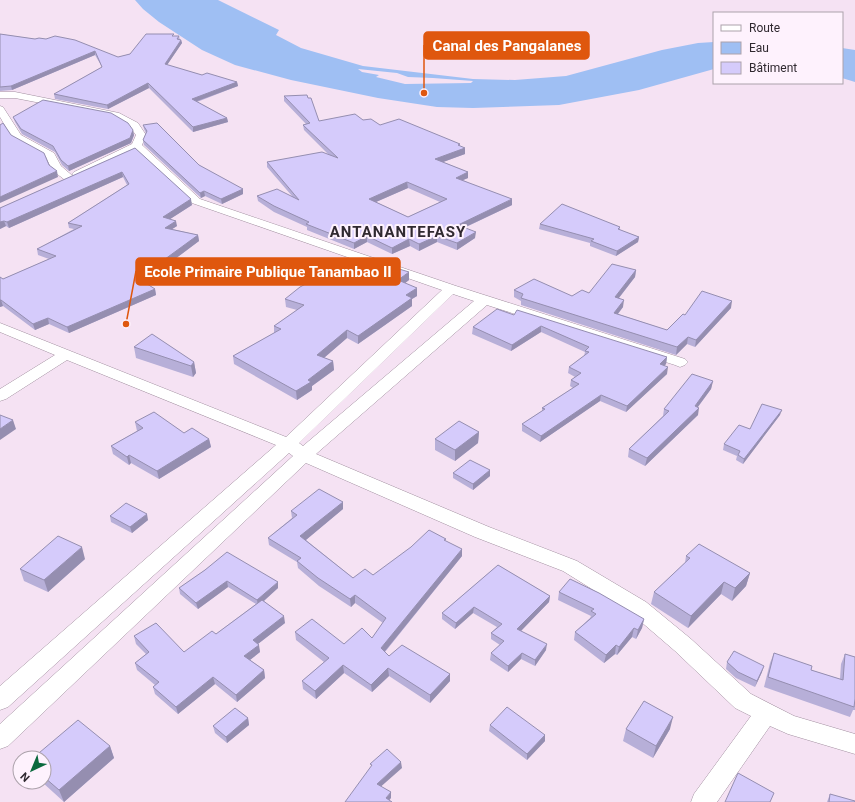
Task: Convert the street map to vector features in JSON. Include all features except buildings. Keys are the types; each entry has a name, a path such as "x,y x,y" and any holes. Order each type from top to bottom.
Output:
{"street":[{"path":"0,95 15,95 34,100 116,115 134,125 141,135 137,146 56,184"},
{"path":"0,109 16,137 50,155 56,168 69,178"},
{"path":"137,146 196,201 451,289 680,362"},
{"path":"0,700 288,444 451,289"},
{"path":"0,739 304,455 485,299"},
{"path":"0,327 288,444 304,455 482,532 570,566 640,608 684,646 743,701 788,724 855,744"},
{"path":"0,396 66,354"},
{"path":"703,802 766,713"}],"water":[{"path":"135,0 218,0 279,30 276,35 301,48 363,66 473,79 515,80 566,76 662,50 698,43 713,42 713,69 639,90 559,105 473,108 437,107 378,98 291,80 235,65 202,50 159,22 143,9","holes":["358,69 397,73 408,77 433,78 473,81 471,83 405,84 376,77 379,75 362,72"]},
{"path":"843,48 855,50 855,82 843,78"}],"place":[{"name":"Canal des Pangalanes","path":"424,93"},
{"name":"Ecole Primaire Publique Tanambao II","path":"126,324"}],"district":[{"name":"ANTANANTEFASY","path":"398,232"}]}
